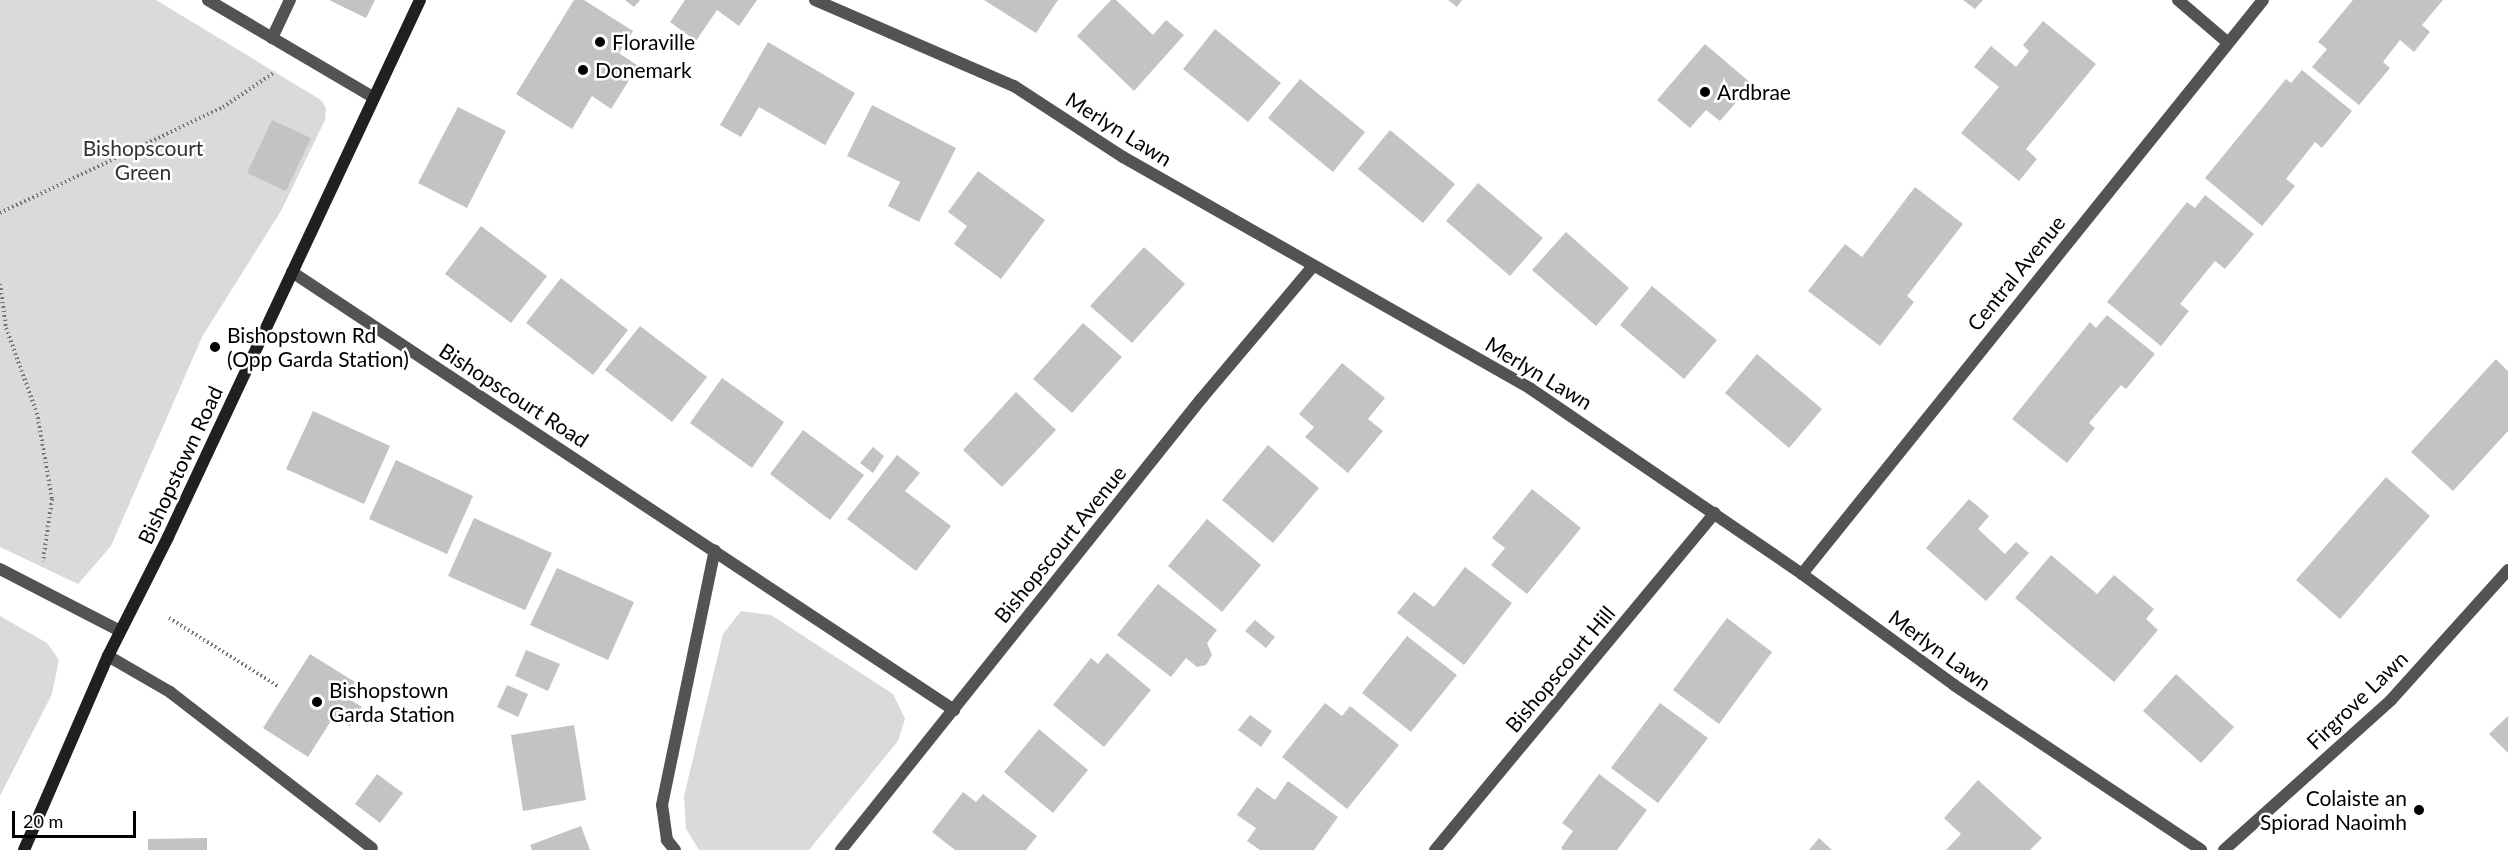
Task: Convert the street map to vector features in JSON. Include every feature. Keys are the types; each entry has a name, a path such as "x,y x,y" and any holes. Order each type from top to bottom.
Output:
{"main road":[{"name":"Bishopstown Road","path":"24,850 108,656 420,0"}],"street":[{"path":"208,0 374,97"},
{"path":"272,38 290,0"},
{"name":"Merlyn Lawn","path":"815,0 1014,86 1122,157 1531,389 1802,574 1953,685 2201,850"},
{"path":"2178,0 2227,42"},
{"name":"Central Avenue","path":"1802,574 2263,0"},
{"name":"Bishopscourt Avenue","path":"841,850 1196,406 1313,266"},
{"name":"Bishopscourt Road","path":"292,272 954,710"},
{"name":"Bishopscourt Hill","path":"1435,850 1715,513"},
{"path":"675,850 667,840 662,805 715,550"},
{"path":"0,569 120,631"},
{"name":"Firgrove Lawn","path":"2224,850 2391,700 2508,570"},
{"path":"108,656 170,692 372,848"}],"path":[{"path":"0,213 223,107 301,55"},
{"path":"0,284 6,328 37,413 52,499 39,590"},
{"path":"169,618 278,686"}],"green space":[{"name":"Bishopscourt Green","path":"0,0 156,0 321,100 326,108 325,120 281,211 202,337 111,546 78,584 0,547"},
{"path":"741,611 771,615 893,694 905,719 898,741 809,850 699,850 686,829 684,796 723,634"},
{"path":"0,616 47,643 59,660 52,694 0,796"}],"building":[{"path":"329,0 375,0 366,18"},
{"path":"574,0 584,0 633,31 619,53 638,66 611,109 592,96 572,129 516,94"},
{"path":"625,0 640,0 634,7"},
{"path":"685,0 757,0 739,26 717,10 696,41 670,22"},
{"path":"984,0 1058,0 1036,33"},
{"path":"1111,0 1116,0 1153,35 1166,20 1184,35 1134,91 1077,36"},
{"path":"1448,0 1462,0 1457,7"},
{"path":"1963,0 1983,0 1975,9"},
{"path":"2353,0 2443,0 2422,25 2430,32 2414,52 2400,40 2383,62 2390,68 2359,105 2312,67 2327,49 2318,42"},
{"path":"2043,21 2096,64 2026,149 2037,159 2019,181 1961,133 1999,87 1974,67 1991,46 2016,67 2029,51 2023,45"},
{"path":"1215,29 1281,83 1248,122 1183,69"},
{"path":"768,42 855,93 825,145 759,107 741,137 720,125"},
{"name":"Ardbrae","path":"1705,44 1752,84 1720,121 1706,110 1690,128 1657,100"},
{"path":"2302,70 2352,111 2322,148 2315,142 2286,179 2295,186 2262,226 2205,178 2286,79 2291,83"},
{"path":"1300,79 1365,132 1333,172 1268,118"},
{"path":"872,105 956,148 919,222 888,206 900,182 847,156"},
{"path":"458,107 506,131 467,208 418,183"},
{"path":"272,120 311,138 286,191 247,173"},
{"path":"1390,130 1455,184 1423,223 1358,169"},
{"path":"978,171 1045,220 1001,279 954,244 967,226 948,212"},
{"path":"1478,183 1543,238 1510,276 1446,221"},
{"path":"1915,187 1963,224 1907,296 1914,302 1880,346 1808,291 1845,244 1862,257"},
{"path":"2205,195 2254,234 2225,269 2215,261 2180,304 2189,311 2161,346 2107,302 2187,202 2195,208"},
{"path":"481,226 547,276 511,323 445,274"},
{"path":"1566,232 1629,288 1596,326 1532,270"},
{"path":"1144,247 1185,284 1132,343 1090,306"},
{"path":"561,278 628,330 593,375 526,323"},
{"path":"1652,286 1717,340 1684,379 1620,325"},
{"path":"2107,315 2155,354 2126,389 2121,385 2089,423 2095,428 2067,463 2012,419 2090,322 2096,328"},
{"path":"1083,323 1122,357 1072,413 1033,379"},
{"path":"640,326 707,377 672,422 605,370"},
{"path":"1757,354 1822,409 1789,448 1725,393"},
{"path":"2496,359 2508,371 2508,431 2453,491 2411,452"},
{"path":"1342,363 1385,398 1368,419 1383,431 1348,473 1305,437 1314,427 1299,414"},
{"path":"722,378 784,422 752,468 690,423"},
{"path":"1016,392 1056,430 1002,487 963,450"},
{"path":"313,411 390,446 364,504 286,469"},
{"path":"803,430 864,475 830,520 770,474"},
{"path":"1268,445 1319,488 1273,543 1222,500"},
{"path":"873,447 884,456 873,473 860,463"},
{"path":"897,455 920,473 905,491 951,526 916,571 847,519"},
{"path":"396,460 473,496 447,554 369,519"},
{"path":"2386,477 2430,516 2340,619 2296,580"},
{"path":"1532,489 1581,528 1527,594 1491,565 1505,548 1492,538"},
{"path":"1969,499 1989,516 1978,529 2005,554 2016,542 2029,553 1986,601 1926,548"},
{"path":"474,518 552,553 525,610 448,576"},
{"path":"1207,519 1261,565 1222,612 1168,566"},
{"path":"2051,555 2097,594 2114,575 2154,609 2146,619 2158,630 2114,682 2015,598"},
{"path":"1465,567 1512,603 1464,665 1397,613 1414,592 1434,607"},
{"path":"557,568 634,602 608,660 530,625"},
{"path":"1158,584 1217,630 1207,643 1212,655 1206,665 1197,667 1186,658 1171,677 1117,635"},
{"path":"1727,618 1772,652 1719,724 1673,690"},
{"path":"1255,620 1275,637 1266,648 1245,631"},
{"path":"1407,636 1457,675 1411,732 1362,693"},
{"path":"526,650 560,664 548,691 515,676"},
{"path":"1107,653 1151,690 1104,747 1053,705 1091,658 1098,664"},
{"name":"Bishopstown Garda Station","path":"310,654 355,682 346,697 362,707 350,726 334,716 308,757 263,728"},
{"path":"2176,674 2234,727 2201,763 2143,711"},
{"path":"507,685 528,694 518,717 497,707"},
{"path":"1325,703 1342,716 1350,706 1399,745 1347,809 1282,757"},
{"path":"1660,703 1708,738 1658,803 1611,768"},
{"path":"1250,715 1272,731 1261,747 1238,730"},
{"path":"2508,716 2508,753 2489,734"},
{"path":"574,725 586,800 523,811 511,735"},
{"path":"1039,729 1088,770 1053,813 1004,772"},
{"path":"377,774 403,793 380,823 355,804"},
{"path":"1599,774 1647,810 1617,850 1563,850 1561,848 1573,831 1562,823"},
{"path":"1978,780 2042,838 2030,850 1946,850 1961,834 1944,818"},
{"path":"1288,781 1338,817 1314,850 1260,850 1247,841 1256,828 1237,815 1257,787 1275,800"},
{"path":"963,792 976,802 983,794 1037,836 1026,850 955,850 932,832"},
{"path":"581,826 590,850 532,850 530,845"},
{"path":"207,838 207,850 148,850 148,839"},
{"path":"1819,838 1832,850 1809,850"}],"place":[{"name":"Floraville","path":"600,42"},
{"name":"Donemark","path":"583,70"},
{"name":"Ardbrae","path":"1705,92"},
{"name":"Bishopstown Rd (Opp Garda Station)","path":"215,347"},
{"name":"Bishopstown Garda Station","path":"317,702"},
{"name":"Colaiste an Spiorad Naoimh","path":"2419,810"}]}
